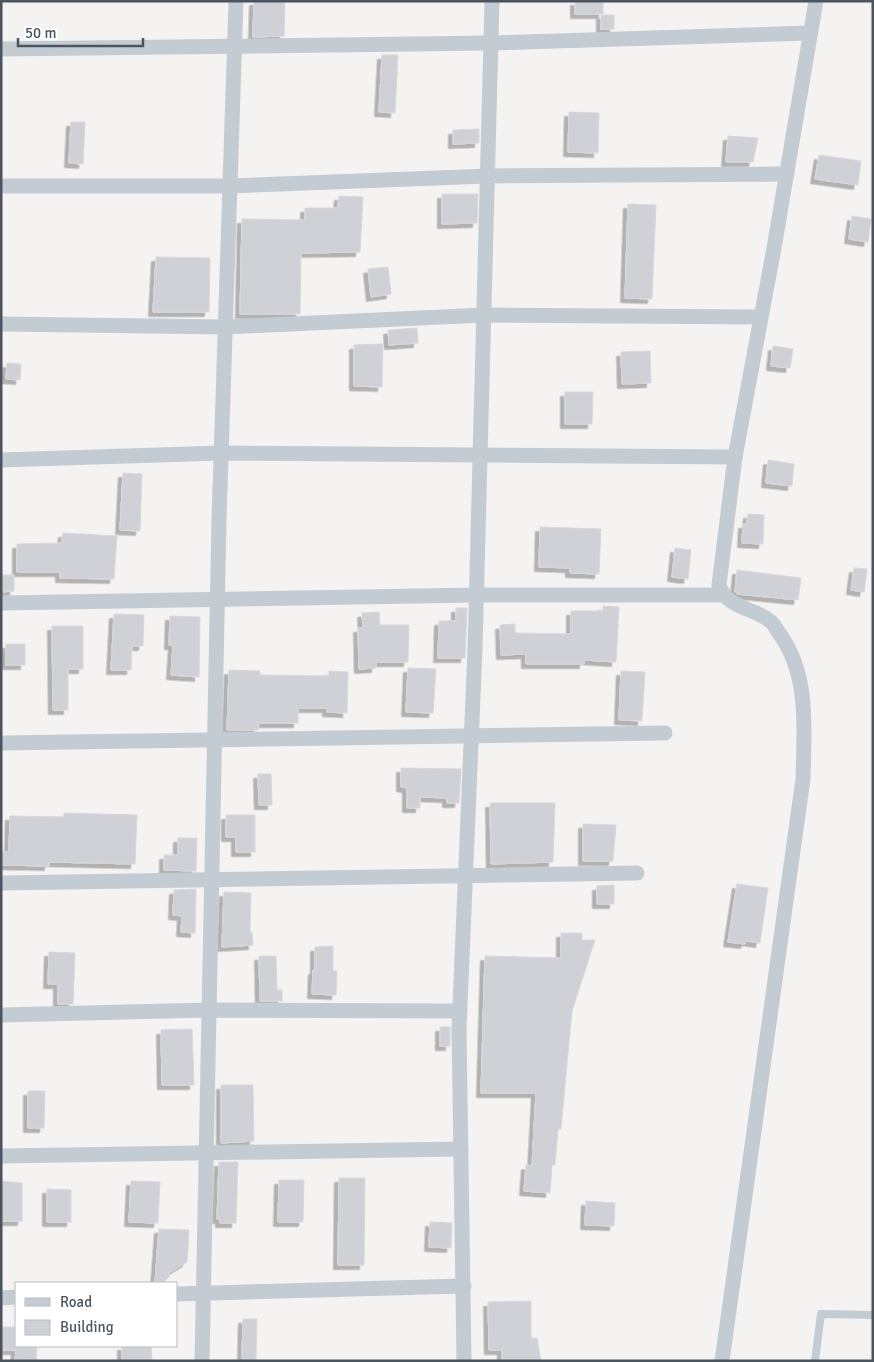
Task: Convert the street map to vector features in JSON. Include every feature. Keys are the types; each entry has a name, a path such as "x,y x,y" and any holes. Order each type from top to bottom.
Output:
{"street":[{"path":"202,1361 217,598 236,1"},
{"path":"464,1361 460,1011 477,595 492,1"},
{"path":"722,1361 803,779 805,724 801,682 789,647 770,621 732,604 722,595 719,585 735,457 787,174 816,1"},
{"path":"1,49 491,42 810,33"},
{"path":"1,186 230,186 488,176 787,174"},
{"path":"1,324 225,327 484,316 761,317"},
{"path":"1,460 221,453 735,457"},
{"path":"1,602 477,595 722,595"},
{"path":"1,742 664,733"},
{"path":"1,883 636,874"},
{"path":"1,1015 209,1010 460,1011"},
{"path":"1,1156 462,1148"},
{"path":"178,1294 464,1286"},
{"path":"1,1298 15,1297"}],"lane":[{"path":"815,1361 821,1314 873,1315"}],"building":[{"path":"254,1 285,1 284,36 253,37"},
{"path":"575,1 603,1 603,14 575,14"},
{"path":"601,15 614,15 614,29 601,29"},
{"path":"382,55 398,55 395,113 379,112"},
{"path":"569,112 599,113 598,153 568,152"},
{"path":"71,122 85,122 83,164 69,163"},
{"path":"479,129 479,143 453,144 453,130"},
{"path":"728,136 758,138 753,162 726,162"},
{"path":"819,155 861,161 858,185 815,179"},
{"path":"442,194 478,194 477,223 442,224"},
{"path":"339,196 363,197 360,252 301,253 300,314 240,314 242,219 305,220 305,208 338,208"},
{"path":"628,204 656,205 652,299 625,298"},
{"path":"852,216 871,219 868,242 849,239"},
{"path":"156,257 210,258 209,312 153,312"},
{"path":"388,267 391,294 371,297 368,269"},
{"path":"417,328 418,343 389,345 388,330"},
{"path":"383,344 382,387 354,386 354,345"},
{"path":"773,346 793,349 790,368 771,366"},
{"path":"650,351 651,383 622,384 621,352"},
{"path":"7,363 21,364 20,380 6,379"},
{"path":"565,392 593,392 592,424 565,424"},
{"path":"768,460 794,464 792,486 766,483"},
{"path":"123,473 142,474 140,531 120,530"},
{"path":"748,514 764,515 763,544 742,543 743,524 747,524"},
{"path":"540,527 601,529 599,574 570,573 570,568 539,567"},
{"path":"63,533 117,536 114,579 60,578 60,572 17,572 17,544 62,543"},
{"path":"675,548 691,550 688,579 672,577"},
{"path":"854,568 867,569 864,592 851,590"},
{"path":"737,570 801,578 798,600 737,594 735,592"},
{"path":"1,575 14,575 14,591 1,592"},
{"path":"603,606 619,607 616,662 584,660 584,664 526,664 526,654 501,655 500,625 515,624 515,633 571,634 571,611 603,611"},
{"path":"456,608 467,608 465,658 438,658 439,621 456,621"},
{"path":"379,612 380,625 409,625 408,662 376,662 376,668 359,669 358,628 363,628 362,613"},
{"path":"114,614 144,615 143,646 132,646 131,670 111,670"},
{"path":"170,616 200,617 199,677 171,675 173,645 169,645"},
{"path":"52,626 83,626 83,669 68,669 68,710 53,710"},
{"path":"6,644 25,644 25,665 6,665"},
{"path":"408,668 436,669 433,713 406,712"},
{"path":"229,670 260,671 260,675 329,676 329,671 348,672 347,713 327,712 327,708 298,708 298,723 259,723 258,730 227,730"},
{"path":"621,671 645,672 642,721 619,720"},
{"path":"401,768 461,769 459,803 447,803 447,798 420,797 420,808 407,808 407,788 401,787"},
{"path":"258,774 271,774 272,805 259,805"},
{"path":"490,803 555,803 553,862 491,864"},
{"path":"64,813 137,815 135,864 49,862 49,866 1,865 1,852 9,852 10,816 64,817"},
{"path":"226,815 255,815 255,852 236,852 236,837 226,837"},
{"path":"583,824 616,825 613,861 583,861"},
{"path":"178,838 197,838 196,871 164,870 164,855 178,855"},
{"path":"737,884 768,888 760,943 746,941 745,944 728,942"},
{"path":"614,885 614,904 597,904 597,886"},
{"path":"196,889 195,933 181,932 182,916 173,915 174,890"},
{"path":"224,892 251,893 250,933 252,932 253,945 222,947"},
{"path":"561,933 582,933 582,940 595,940 572,1011 561,1129 558,1129 550,1193 524,1191 526,1165 532,1166 536,1093 481,1093 485,956 561,958"},
{"path":"333,946 333,971 337,971 336,995 312,994 313,970 315,971 315,947"},
{"path":"49,952 75,953 73,1004 58,1004 58,984 48,984"},
{"path":"259,956 276,956 277,990 282,990 282,1001 260,1001"},
{"path":"440,1027 450,1027 450,1046 440,1046"},
{"path":"192,1029 194,1085 162,1085 161,1030"},
{"path":"221,1085 253,1085 254,1141 221,1143"},
{"path":"28,1091 45,1091 44,1128 28,1128"},
{"path":"219,1162 238,1162 236,1223 220,1223 220,1219 217,1219"},
{"path":"339,1178 365,1178 364,1265 338,1265"},
{"path":"279,1180 304,1180 303,1222 278,1222"},
{"path":"1,1181 22,1183 22,1221 1,1221"},
{"path":"131,1181 160,1182 158,1223 129,1222"},
{"path":"47,1189 71,1190 71,1222 47,1222"},
{"path":"586,1201 615,1203 614,1226 585,1225"},
{"path":"430,1222 452,1223 451,1248 429,1247"},
{"path":"159,1229 189,1230 187,1262 169,1273 169,1277 163,1282 155,1282"},
{"path":"531,1301 531,1338 537,1338 541,1361 502,1361 502,1350 489,1350 488,1302"},
{"path":"243,1319 257,1319 256,1360 242,1359"},
{"path":"1,1327 15,1327 15,1347 37,1347 36,1361 15,1361 16,1350 1,1350"},
{"path":"122,1347 151,1347 152,1361 122,1361"}]}
